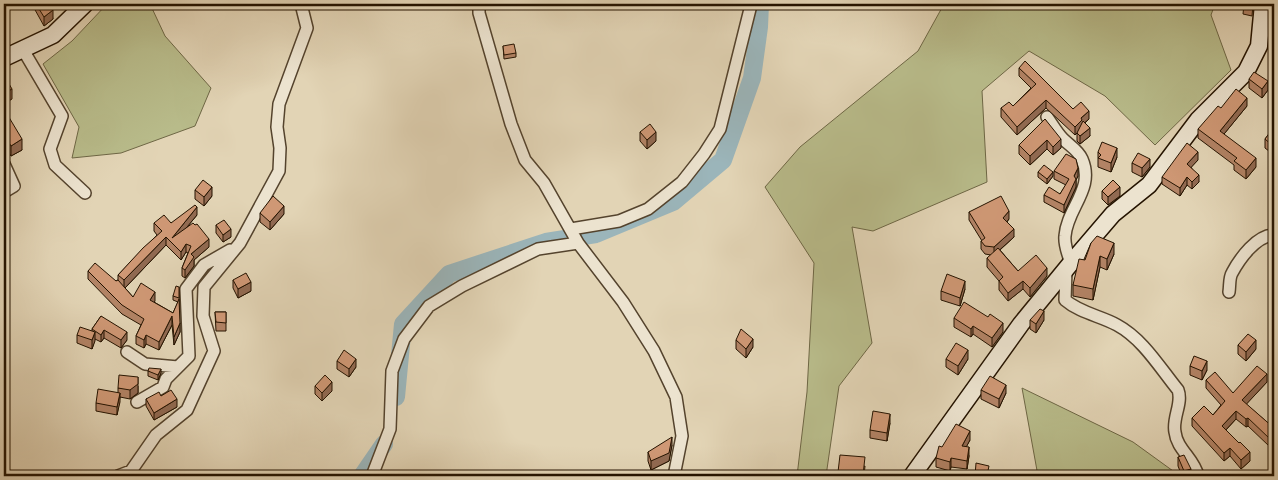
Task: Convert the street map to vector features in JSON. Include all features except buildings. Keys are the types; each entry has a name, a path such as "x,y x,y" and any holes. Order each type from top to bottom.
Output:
{"street":[{"path":"4,58 53,35 86,4"},
{"path":"118,476 131,471 156,435 187,410 214,351 203,316 204,287 240,243 279,171 280,148 277,127 279,104 307,28 301,4"},
{"path":"479,4 479,13 508,116 525,160 544,183 575,236 606,276 654,351 676,397 682,436 674,476"},
{"path":"372,476 390,429 392,371 404,339 429,306 462,286 538,249 648,209 682,182 720,130 751,5 749,4"},
{"path":"912,476 1021,324 1068,266 1114,214 1149,185 1198,120 1246,72 1259,46 1267,12"},
{"path":"22,48 62,116 50,149 55,165 85,192"},
{"path":"1047,117 1062,138 1079,154 1086,180 1084,191 1069,221 1064,236 1068,266 1065,300 1072,306 1117,324 1131,334 1178,390 1180,396 1174,430 1178,443 1192,459 1198,476"},
{"path":"4,164 14,186 4,192"},
{"path":"1229,292 1232,272 1257,241 1263,236 1274,235"},
{"path":"137,402 163,387 166,379 189,356 186,289 204,265 240,243"},
{"path":"127,352 145,364 178,367"}],"green space":[{"path":"107,4 150,4 165,36 211,88 195,126 121,153 72,158 79,127 43,64 72,41"},
{"path":"944,4 1215,4 1211,15 1231,70 1155,145 1105,96 1029,51 982,91 987,182 873,231 852,227 872,343 839,386 826,476 797,476 807,392 814,263 765,187 800,147 918,51"},
{"path":"1022,388 1133,442 1180,476 1038,476"}],"waterway":[{"path":"396,397 403,324 449,274 546,242 596,234 673,202 723,160 752,78 760,4"},
{"path":"362,476 384,444"}]}
